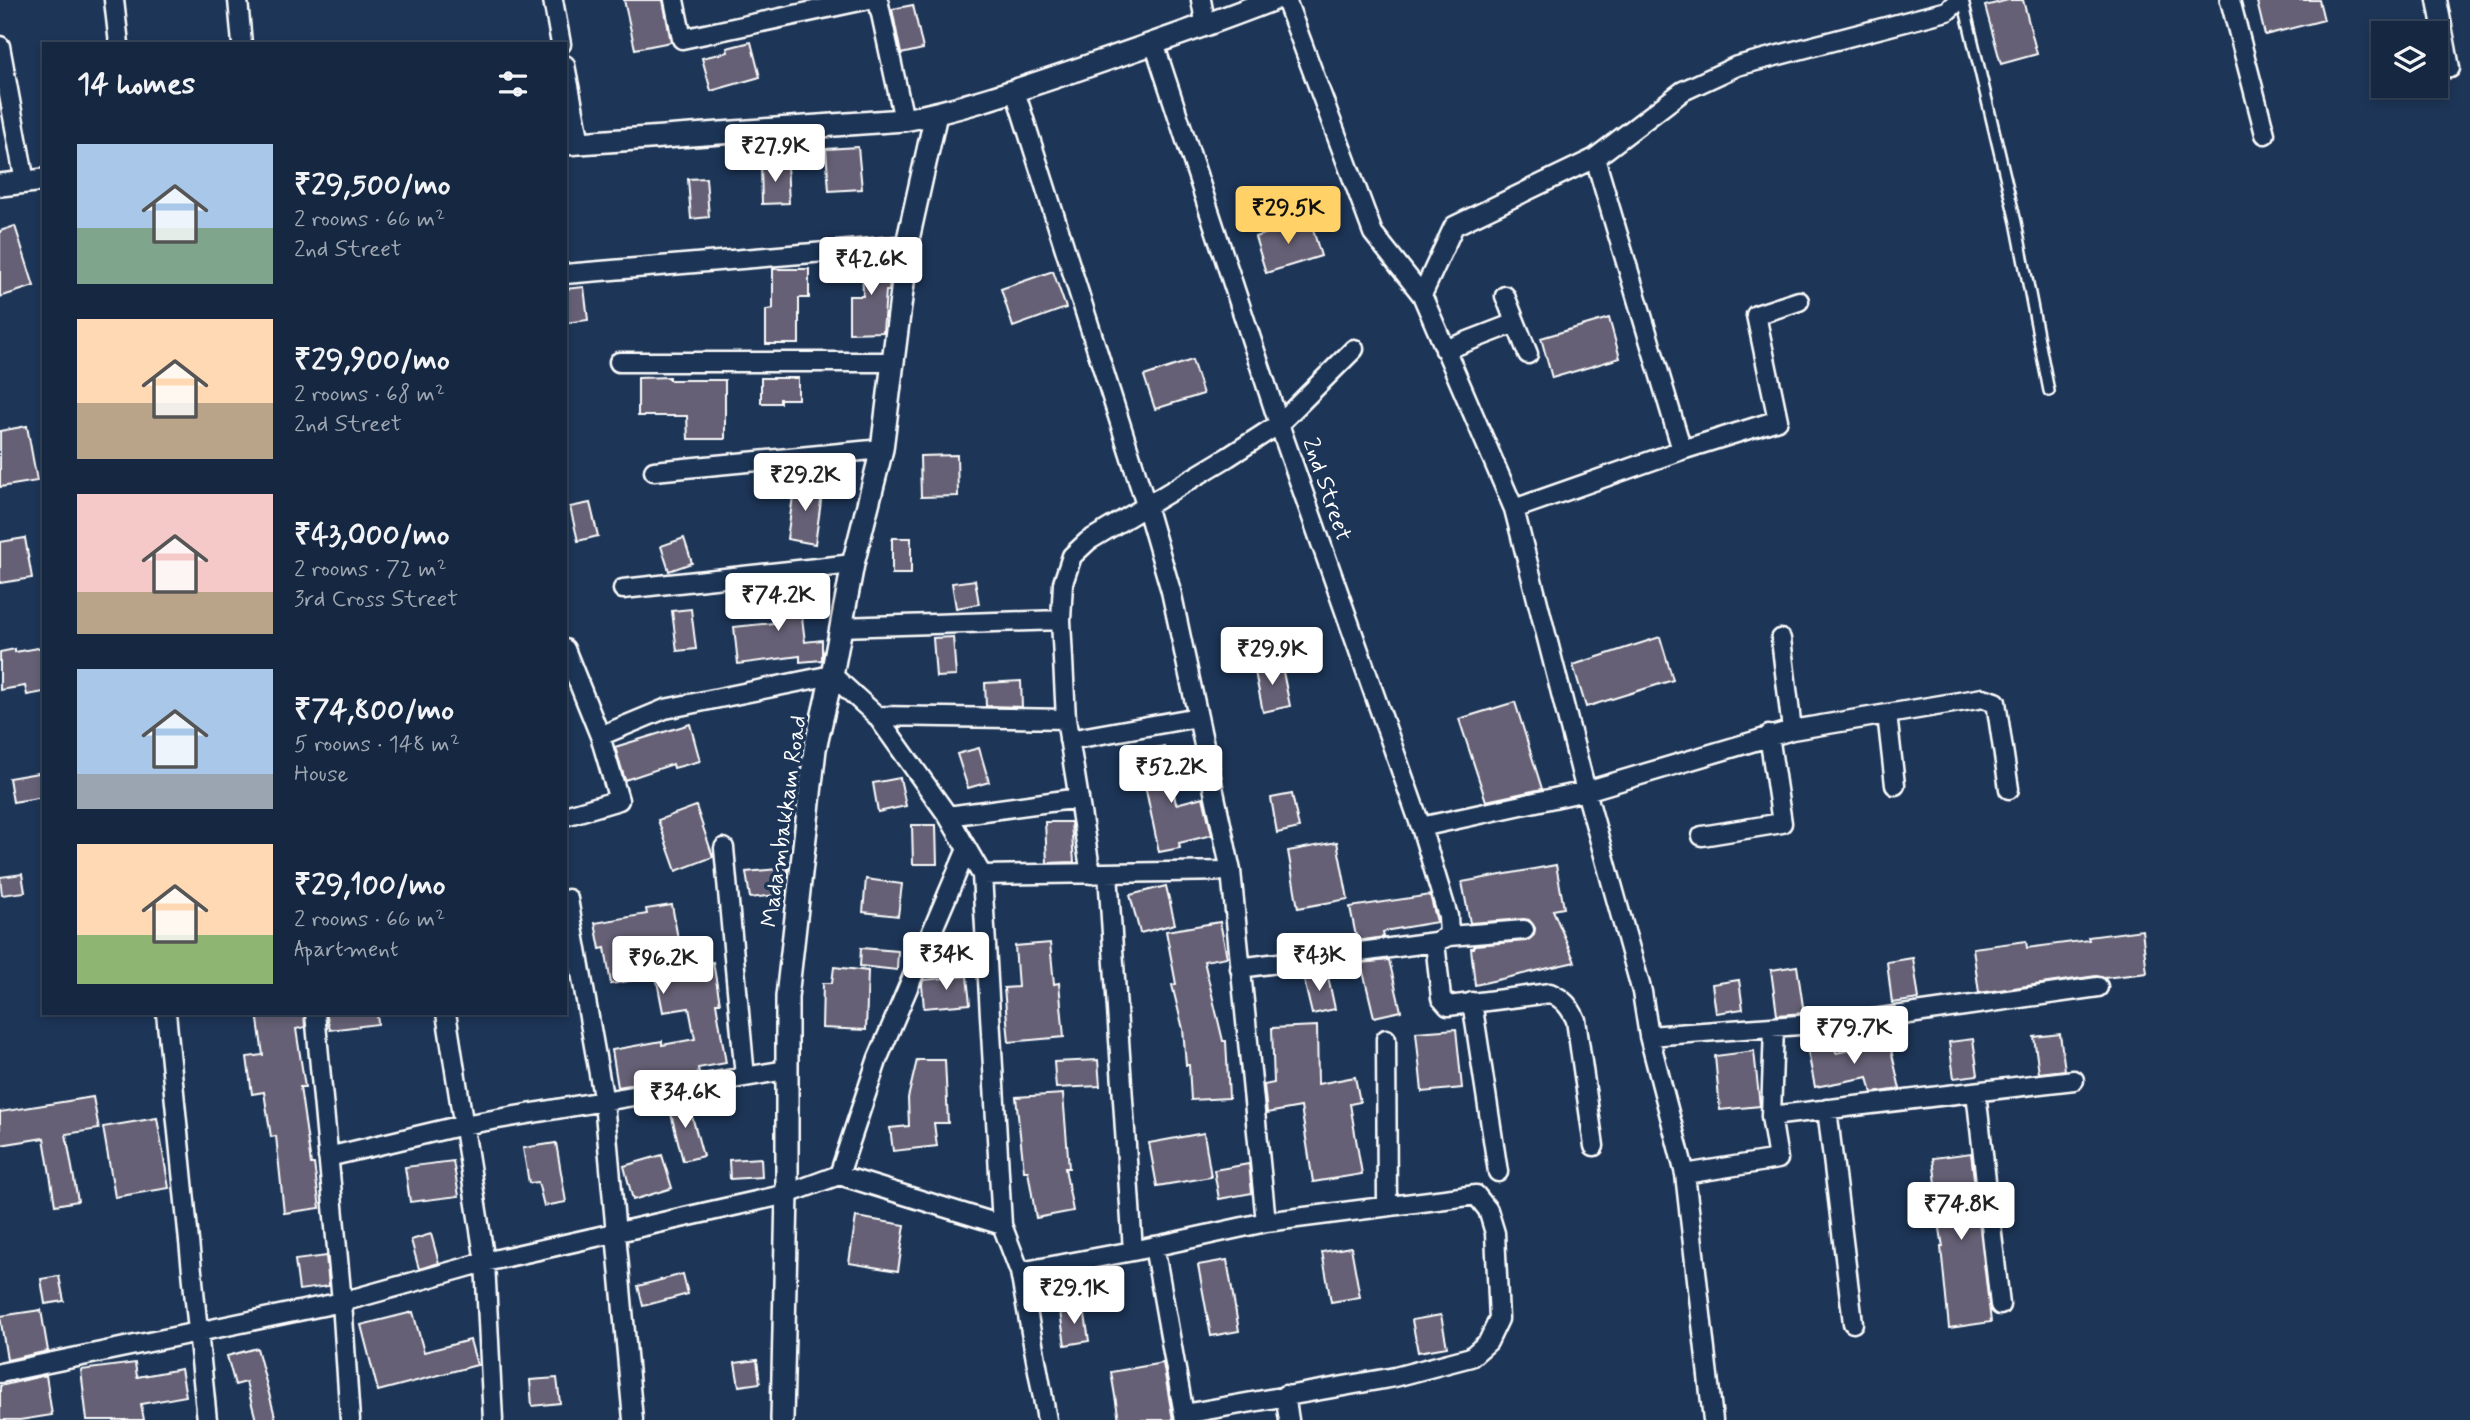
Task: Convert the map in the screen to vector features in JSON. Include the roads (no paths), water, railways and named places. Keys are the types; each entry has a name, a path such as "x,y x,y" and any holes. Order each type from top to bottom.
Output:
{"street":[{"path":"114,0 119,42"},
{"path":"238,0 242,42"},
{"path":"553,0 561,42"},
{"path":"674,0 682,39 864,0"},
{"path":"878,0 904,120"},
{"path":"1201,0 1206,26"},
{"path":"567,84 573,143 904,120 936,114 1015,90 1206,26 1272,0"},
{"path":"1286,0 1374,233 1422,295 1514,509 1586,791 1642,992 1649,1037 1685,1174 1713,1420"},
{"path":"1422,295 1454,226 1595,158 1683,91 1737,66 1947,11 1961,0"},
{"path":"2230,0 2265,134"},
{"path":"2437,0 2450,68"},
{"name":"2nd Street","path":"1154,43 1279,424 1421,827 1448,916 1442,939 1441,998 1444,1003 1452,1006 1472,1002"},
{"path":"0,46 34,181 0,185"},
{"path":"1015,90 1171,592 1231,871 1266,1222"},
{"name":"Madambakkam Road","path":"782,1420 787,1194 787,997 815,749 853,564 882,449 908,245 936,114"},
{"path":"1595,158 1682,450"},
{"path":"567,274 908,245"},
{"path":"1506,296 1528,354"},
{"path":"1514,509 1777,420 1756,315 1799,301"},
{"path":"1445,350 1515,323"},
{"path":"1133,1251 1100,874 1079,798 1066,719 1061,620 1063,583 1072,556 1088,541 1279,424 1354,349"},
{"path":"619,362 892,362"},
{"path":"654,471 882,449"},
{"path":"623,589 853,564"},
{"path":"840,627 1061,620"},
{"path":"1781,639 1793,730"},
{"path":"567,660 573,691 600,736 619,800 567,815"},
{"path":"600,736 665,709 832,675 877,716 948,816 982,876 1002,1225 1020,1272 1047,1420"},
{"path":"1421,827 1586,791 1769,735 1983,698 1996,702 2009,789"},
{"path":"1887,714 1895,785"},
{"path":"877,716 1066,719"},
{"path":"1069,740 1198,717"},
{"path":"1702,836 1782,823 1769,735"},
{"path":"948,816 1079,798"},
{"path":"724,848 745,1077"},
{"path":"839,1175 878,1058 967,849"},
{"path":"982,876 1231,871"},
{"path":"568,899 604,1102 633,1420"},
{"path":"1240,968 1524,930"},
{"path":"1649,1037 1867,1020 2098,986"},
{"path":"1498,1172 1472,1002 1550,993 1562,998 1576,1020 1594,1146"},
{"path":"166,1015 207,1420"},
{"path":"315,1015 342,1301 350,1420"},
{"path":"446,1015 485,1262 493,1420"},
{"path":"1685,1174 1778,1159 1771,1116 1774,1027"},
{"path":"1386,1039 1387,1206"},
{"path":"328,1157 463,1125 786,1070"},
{"path":"1771,1116 2074,1080"},
{"path":"1976,1092 2000,1305"},
{"path":"1827,1109 1853,1323"},
{"path":"0,1373 342,1301 485,1262 787,1194 839,1175 1002,1225"},
{"path":"1020,1272 1266,1222 1476,1195 1488,1210 1495,1233 1499,1319 1488,1342 1471,1357 1395,1377 1285,1395 1184,1417 1154,1246"},
{"path":"1285,1395 1289,1420"}],"lane":[{"path":"1961,0 2016,222 2049,391"}]}
